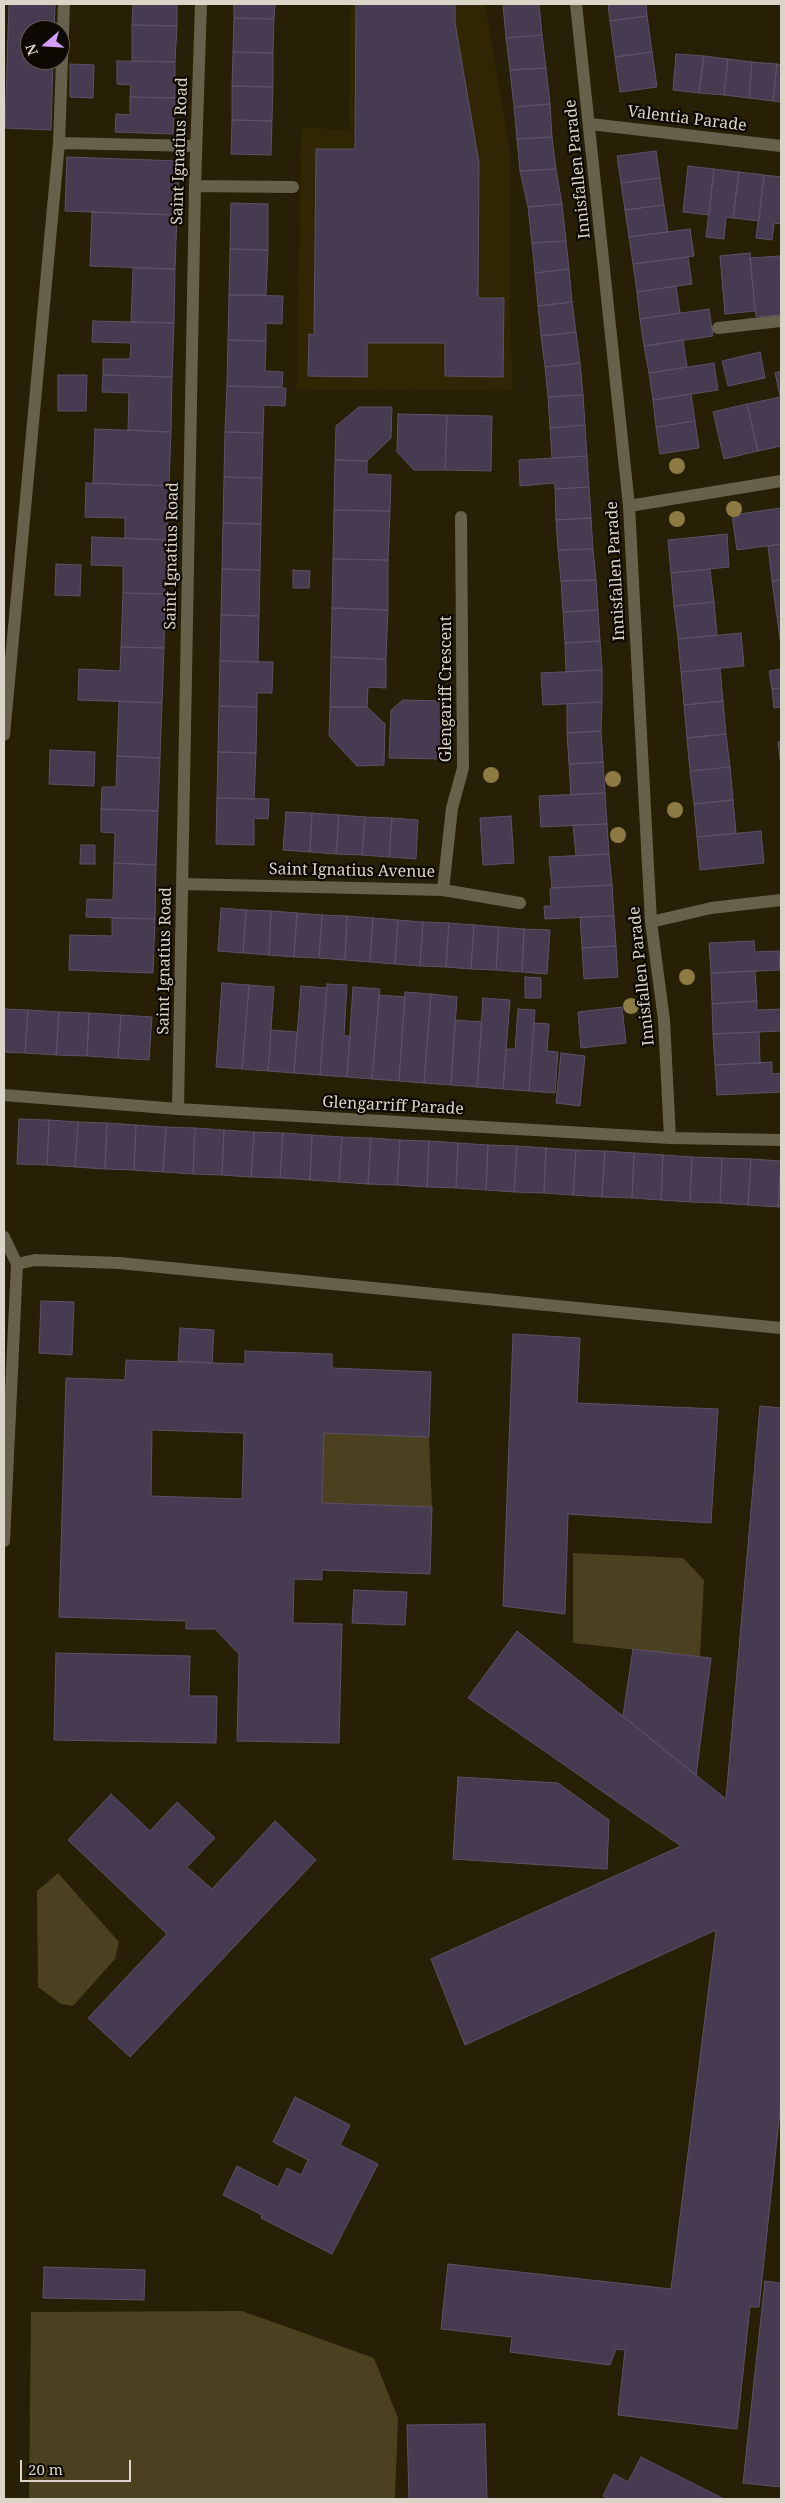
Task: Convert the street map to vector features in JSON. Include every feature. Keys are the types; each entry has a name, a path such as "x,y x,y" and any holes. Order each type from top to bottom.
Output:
{"street":[{"path":"4,735 59,143 64,4"},
{"name":"Saint Ignatius Road","path":"178,1109 195,186 201,4"},
{"name":"Innisfallen Parade","path":"576,4 629,506 651,922 664,1020 670,1138"},
{"name":"Valentia Parade","path":"590,124 781,146"},
{"path":"59,143 196,146"},
{"path":"195,186 293,187"},
{"path":"718,328 781,321"},
{"path":"629,506 781,481"},
{"name":"Glengariff Crescent","path":"443,890 452,808 463,768 461,517"},
{"name":"Saint Ignatius Avenue","path":"183,884 443,890 520,903"},
{"path":"651,922 711,908 781,900"},
{"name":"Glengarriff Parade","path":"4,1095 178,1109 670,1138 781,1140"},
{"path":"4,1237 17,1264 4,1541"},
{"path":"17,1264 35,1260 119,1263 781,1328"}],"shaded area":[{"path":"350,4 485,4 510,153 510,320 513,391 297,389 301,127 349,130"},
{"path":"324,1433 429,1437 432,1507 322,1503"},
{"path":"573,1553 683,1558 704,1580 700,1657 573,1643"},
{"path":"58,1873 119,1942 115,1959 73,2006 61,2004 38,1987 37,1891"},
{"path":"242,2311 374,2358 398,2418 395,2499 29,2499 31,2312"}],"building":[{"path":"9,4 55,4 54,20 20,20 20,70 53,70 51,130 5,128"},
{"path":"133,4 177,4 177,26 132,25"},
{"path":"234,4 275,4 274,19 234,18"},
{"path":"356,4 455,4 455,22 479,163 478,298 504,298 503,377 445,376 445,343 367,343 367,377 308,376 309,334 314,335 316,149 355,149"},
{"path":"503,4 539,4 542,35 506,38"},
{"path":"608,4 646,4 647,16 610,21"},
{"path":"647,16 652,52 615,57 610,21"},
{"path":"234,18 274,19 273,53 233,52"},
{"path":"132,25 177,26 175,62 132,61"},
{"path":"542,35 546,68 510,70 506,38"},
{"path":"233,52 273,53 273,87 232,86"},
{"path":"652,52 657,87 620,92 615,57"},
{"path":"676,54 704,56 699,93 673,90"},
{"path":"704,56 728,59 724,95 699,93"},
{"path":"728,59 752,62 749,98 724,95"},
{"path":"117,61 175,62 175,98 130,97 131,85 117,84"},
{"path":"752,62 777,64 773,101 749,98"},
{"path":"70,64 94,65 93,98 70,97"},
{"path":"777,64 781,65 781,102 773,101"},
{"path":"546,68 550,104 514,107 510,70"},
{"path":"232,86 273,87 272,121 232,120"},
{"path":"130,97 175,98 173,134 115,132 116,114 130,115"},
{"path":"550,104 552,137 517,139 514,107"},
{"path":"232,120 272,121 271,155 231,154"},
{"path":"552,137 556,169 520,171 517,139"},
{"path":"656,151 660,178 621,183 617,156"},
{"path":"67,157 179,161 177,215 65,211"},
{"path":"688,166 714,169 709,215 683,212"},
{"path":"556,169 562,204 528,207 520,171"},
{"path":"714,169 739,172 733,218 726,217 724,239 706,237"},
{"path":"739,172 764,175 759,221 733,218"},
{"path":"764,175 781,177 781,224 774,223 772,240 756,238"},
{"path":"660,178 664,205 625,210 621,183"},
{"path":"231,203 268,204 268,250 230,249"},
{"path":"562,204 566,241 532,243 528,207"},
{"path":"664,205 668,232 629,237 625,210"},
{"path":"92,212 177,215 175,269 90,266"},
{"path":"690,229 694,256 633,264 629,237"},
{"path":"566,241 569,269 535,273 532,243"},
{"path":"230,249 268,250 266,295 229,295"},
{"path":"750,253 755,311 725,314 720,256"},
{"path":"780,256 781,315 756,317 750,258"},
{"path":"688,257 692,284 637,292 633,264"},
{"path":"133,268 175,269 174,323 131,322"},
{"path":"569,269 572,302 538,306 535,273"},
{"path":"676,286 680,313 640,319 637,292"},
{"path":"229,295 283,296 282,324 266,323 266,341 228,340"},
{"path":"572,302 576,332 541,336 538,306"},
{"path":"709,309 713,336 644,346 640,319"},
{"path":"93,321 174,323 172,377 103,375 103,359 130,359 131,343 92,342"},
{"path":"576,332 580,363 545,367 541,336"},
{"path":"228,340 266,341 265,371 283,372 282,387 227,386"},
{"path":"683,340 687,367 649,373 644,346"},
{"path":"760,352 765,378 728,386 722,361"},
{"path":"580,363 583,395 548,397 545,367"},
{"path":"714,363 718,390 653,400 649,373"},
{"path":"781,371 781,400 775,373"},
{"path":"58,375 87,375 86,411 58,411"},
{"path":"103,375 172,377 171,432 128,430 129,393 102,392"},
{"path":"227,386 286,388 285,406 264,405 263,433 225,432"},
{"path":"691,394 695,421 656,427 653,400"},
{"path":"583,395 585,425 550,428 548,397"},
{"path":"781,397 781,446 758,451 747,404"},
{"path":"747,404 758,451 724,459 713,412"},
{"path":"359,407 392,407 391,438 367,461 335,460 336,426"},
{"path":"398,414 447,415 445,470 414,470 397,452"},
{"path":"447,415 492,416 491,471 445,470"},
{"path":"695,421 699,448 660,454 656,427"},
{"path":"585,425 587,456 552,458 550,428"},
{"path":"95,429 171,432 169,486 93,483"},
{"path":"225,432 263,433 262,478 224,477"},
{"path":"587,456 589,487 555,489 554,483 520,486 519,460"},
{"path":"335,460 367,461 367,474 391,475 390,511 334,510"},
{"path":"224,477 262,478 261,524 223,523"},
{"path":"86,483 169,486 167,540 125,538 125,518 85,517"},
{"path":"589,487 591,518 556,520 555,489"},
{"path":"781,508 781,544 737,550 732,515"},
{"path":"334,510 390,511 388,560 333,559"},
{"path":"591,518 593,549 558,550 556,520"},
{"path":"223,523 261,524 260,570 222,569"},
{"path":"727,534 729,567 671,573 668,540"},
{"path":"92,537 167,540 165,594 123,593 123,566 91,565"},
{"path":"781,544 781,580 772,581 768,546"},
{"path":"593,549 596,580 561,581 558,550"},
{"path":"333,559 388,560 388,610 332,608"},
{"path":"56,564 81,565 80,596 55,595"},
{"path":"222,569 260,570 259,616 221,615"},
{"path":"710,569 714,602 674,606 671,573"},
{"path":"293,570 310,571 309,588 293,588"},
{"path":"596,580 598,610 563,612 561,581"},
{"path":"781,580 781,616 777,617 772,581"},
{"path":"123,593 165,594 164,648 121,647"},
{"path":"714,602 717,635 678,639 674,606"},
{"path":"332,608 388,610 386,659 331,657"},
{"path":"598,610 600,641 565,643 563,612"},
{"path":"221,615 259,616 258,662 220,661"},
{"path":"781,616 781,646 777,617"},
{"path":"741,633 744,666 681,672 678,639"},
{"path":"600,641 602,670 566,672 565,643"},
{"path":"121,647 164,648 162,703 78,700 79,669 120,671"},
{"path":"331,657 386,659 386,688 368,687 367,707 330,707"},
{"path":"220,661 273,662 272,693 257,693 257,707 219,706"},
{"path":"720,668 723,701 684,705 681,672"},
{"path":"781,669 781,688 772,689 769,671"},
{"path":"602,670 602,702 543,705 541,673"},
{"path":"781,688 781,707 774,708 772,689"},
{"path":"403,700 442,701 441,759 389,758 391,710"},
{"path":"119,701 162,703 160,758 117,756"},
{"path":"723,701 726,734 687,738 684,705"},
{"path":"602,702 601,731 567,733 567,704"},
{"path":"219,706 257,707 256,753 218,752"},
{"path":"330,707 367,707 385,724 384,765 357,766 329,736"},
{"path":"601,731 603,762 569,764 567,733"},
{"path":"726,734 730,767 690,771 687,738"},
{"path":"781,741 781,760 780,760 778,742"},
{"path":"50,750 95,752 94,786 49,784"},
{"path":"218,752 256,753 254,799 217,798"},
{"path":"117,756 160,758 158,811 101,809 102,787 116,787"},
{"path":"603,762 605,793 571,795 569,764"},
{"path":"730,767 733,800 694,804 690,771"},
{"path":"605,793 607,824 541,827 539,796"},
{"path":"217,798 269,799 268,819 254,818 254,845 216,844"},
{"path":"733,800 736,833 697,837 694,804"},
{"path":"101,809 158,811 156,865 114,863 115,833 101,832"},
{"path":"286,812 312,813 310,852 283,850"},
{"path":"312,813 339,815 336,854 310,852"},
{"path":"339,815 365,817 362,855 336,854"},
{"path":"511,816 514,863 483,865 480,818"},
{"path":"365,817 392,818 389,857 362,855"},
{"path":"392,818 418,820 416,859 389,857"},
{"path":"607,824 609,854 576,856 573,825"},
{"path":"761,831 764,863 700,870 697,837"},
{"path":"81,845 95,845 95,864 80,864"},
{"path":"609,854 612,885 552,888 549,857"},
{"path":"114,863 156,865 155,919 86,917 87,899 113,900"},
{"path":"612,885 614,916 545,919 544,906 551,906 550,888"},
{"path":"221,908 246,910 243,953 218,951"},
{"path":"246,910 271,911 269,955 243,953"},
{"path":"271,911 297,913 294,957 269,955"},
{"path":"297,913 322,915 319,958 294,957"},
{"path":"322,915 347,916 345,960 319,958"},
{"path":"347,916 373,918 370,962 345,960"},
{"path":"614,916 616,946 582,948 580,917"},
{"path":"112,918 155,919 153,973 69,970 70,935 112,936"},
{"path":"373,918 398,920 395,964 370,962"},
{"path":"398,920 423,922 420,966 395,964"},
{"path":"423,922 449,923 446,967 420,966"},
{"path":"449,923 474,925 471,969 446,967"},
{"path":"474,925 499,927 496,970 471,969"},
{"path":"499,927 524,929 522,972 496,970"},
{"path":"524,929 550,930 547,974 522,972"},
{"path":"754,941 755,952 779,951 780,970 711,973 709,943"},
{"path":"616,946 618,977 584,979 582,948"},
{"path":"755,971 757,1001 712,1004 711,973"},
{"path":"525,977 541,978 541,998 525,998"},
{"path":"222,983 249,985 242,1069 216,1067"},
{"path":"327,984 347,985 344,1036 350,1036 347,1077 320,1075"},
{"path":"249,985 274,987 268,1071 242,1069"},
{"path":"301,986 327,988 320,1075 294,1073"},
{"path":"353,987 380,989 372,1079 347,1077"},
{"path":"405,992 431,994 424,1083 399,1081"},
{"path":"431,994 457,997 451,1085 424,1083"},
{"path":"379,995 405,997 399,1081 372,1079"},
{"path":"483,998 510,1000 503,1089 477,1087"},
{"path":"757,1001 757,1010 781,1009 781,1031 713,1034 712,1004"},
{"path":"622,1007 626,1043 581,1048 578,1012"},
{"path":"4,1009 28,1010 25,1053 4,1052"},
{"path":"518,1009 535,1010 529,1091 503,1089 506,1049 515,1049"},
{"path":"28,1010 59,1012 56,1055 25,1053"},
{"path":"59,1012 89,1013 87,1056 56,1055"},
{"path":"89,1013 121,1015 118,1058 87,1056"},
{"path":"121,1015 152,1017 149,1060 118,1058"},
{"path":"455,1020 482,1022 477,1087 451,1085"},
{"path":"534,1023 549,1024 547,1051 558,1052 555,1093 529,1091"},
{"path":"271,1030 297,1032 294,1073 268,1071"},
{"path":"759,1032 760,1063 715,1065 713,1034"},
{"path":"561,1053 585,1056 580,1106 556,1103"},
{"path":"772,1062 772,1074 781,1073 781,1092 717,1095 715,1065"},
{"path":"19,1119 49,1120 47,1165 17,1164"},
{"path":"49,1120 78,1122 75,1167 47,1165"},
{"path":"78,1122 107,1123 105,1169 75,1167"},
{"path":"107,1123 136,1125 134,1170 105,1169"},
{"path":"136,1125 166,1127 163,1172 134,1170"},
{"path":"166,1127 195,1128 193,1174 163,1172"},
{"path":"195,1128 224,1130 222,1175 193,1174"},
{"path":"224,1130 254,1132 251,1177 222,1175"},
{"path":"254,1132 283,1133 280,1178 251,1177"},
{"path":"283,1133 312,1135 310,1180 280,1178"},
{"path":"312,1135 342,1137 339,1182 310,1180"},
{"path":"342,1137 371,1138 368,1184 339,1182"},
{"path":"371,1138 400,1140 397,1185 368,1184"},
{"path":"400,1140 429,1141 427,1187 397,1185"},
{"path":"429,1141 458,1143 456,1188 427,1187"},
{"path":"458,1143 488,1145 486,1190 456,1188"},
{"path":"488,1145 517,1146 514,1192 486,1190"},
{"path":"517,1146 546,1148 544,1193 514,1192"},
{"path":"546,1148 576,1150 573,1195 544,1193"},
{"path":"576,1150 605,1151 602,1197 573,1195"},
{"path":"605,1151 634,1153 632,1198 602,1197"},
{"path":"634,1153 663,1155 661,1200 632,1198"},
{"path":"663,1155 692,1157 690,1202 661,1200"},
{"path":"692,1157 722,1158 720,1203 690,1202"},
{"path":"722,1158 751,1159 748,1205 720,1203"},
{"path":"751,1159 781,1161 778,1207 748,1205"},
{"path":"781,1161 781,1207 778,1207"},
{"path":"41,1301 74,1302 72,1355 39,1353"},
{"path":"180,1328 214,1330 212,1363 178,1361"},
{"path":"513,1334 580,1338 577,1403 718,1409 711,1523 568,1514 565,1614 503,1606"},
{"path":"245,1351 332,1354 332,1368 431,1372 429,1437 324,1433 322,1503 432,1507 430,1574 322,1570 322,1580 294,1579 293,1623 342,1624 339,1743 237,1741 239,1654 215,1629 186,1629 186,1621 59,1617 66,1378 125,1380 126,1360 245,1364","holes":["152,1430 244,1433 242,1499 151,1496"]},
{"path":"760,1406 781,1408 781,2101 759,2307 750,2307 737,2429 618,2415 625,2350 616,2349 610,2365 510,2352 512,2337 441,2329 448,2264 671,2289 716,1930 465,2045 431,1959 681,1846 468,1698 517,1631 726,1799"},
{"path":"354,1590 407,1592 405,1625 352,1623"},
{"path":"633,1649 711,1658 696,1776 623,1716"},
{"path":"56,1653 190,1656 189,1696 217,1696 216,1743 54,1740"},
{"path":"458,1777 558,1783 609,1820 607,1869 453,1859"},
{"path":"111,1794 150,1831 177,1802 215,1838 187,1867 212,1889 275,1821 316,1860 130,2057 88,2018 167,1934 68,1840"},
{"path":"295,2097 350,2125 340,2145 378,2164 332,2254 261,2218 262,2215 223,2195 237,2166 278,2187 287,2168 301,2175 308,2160 273,2142"},
{"path":"44,2267 145,2270 144,2300 43,2298"},
{"path":"765,2281 781,2283 781,2487 743,2483"},
{"path":"485,2424 487,2499 409,2499 407,2425"},
{"path":"641,2457 724,2499 610,2499 603,2496 614,2474 628,2482"}]}
